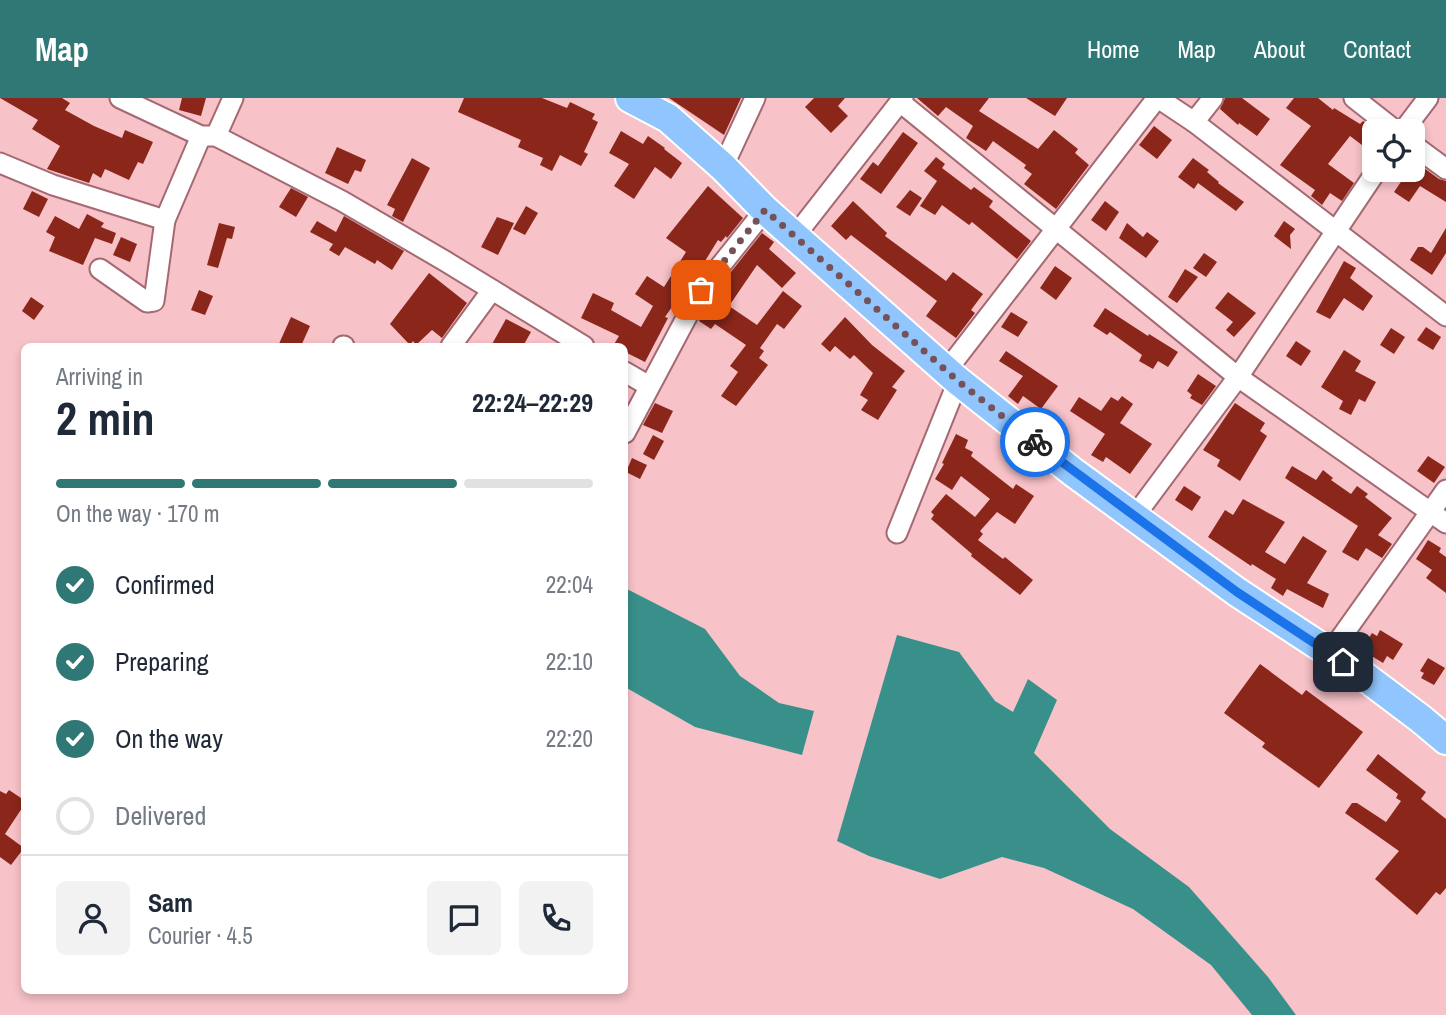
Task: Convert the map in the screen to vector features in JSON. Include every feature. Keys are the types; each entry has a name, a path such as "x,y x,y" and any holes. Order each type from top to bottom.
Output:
{"highway":[{"path":"630,98 668,118 723,167 765,210 953,376 1134,517 1237,592 1422,719 1446,740"}],"street":[{"path":"120,98 208,136 342,201 579,343"},
{"path":"100,269 151,303 154,300 165,220 208,136 233,98"},
{"path":"723,167 755,98"},
{"path":"897,533 953,376 1057,227 1158,98 1194,122 1446,316"},
{"path":"1194,122 1213,98"},
{"path":"1354,98 1381,119"},
{"path":"1411,119 1428,98"},
{"path":"795,236 902,100 1238,377 1438,517"},
{"path":"1425,154 1446,169"},
{"path":"0,163 53,185 165,220"},
{"path":"1134,517 1238,377 1369,182"},
{"path":"628,427 701,290 765,210"},
{"path":"453,343 492,290"},
{"path":"628,374 649,386"},
{"path":"1329,653 1438,517 1446,490"}],"water":[{"path":"628,590 705,629 740,676 779,703 814,711 802,755 695,727 628,689"},
{"path":"897,635 959,652 995,701 1013,712 1028,679 1057,700 1034,753 1110,829 1189,887 1268,977 1296,1015 1252,1015 1211,965 1133,909 1044,868 1002,857 940,879 869,856 837,841"}],"building":[{"path":"0,98 62,98 70,103 65,110 94,126 122,138 125,130 153,142 143,164 138,162 129,180 105,169 101,178 93,173 89,183 47,169 60,146 32,129 38,120"},
{"path":"182,98 206,98 201,116 179,110"},
{"path":"464,98 542,98 567,108 570,102 595,114 592,119 598,122 584,152 588,154 581,166 560,155 552,171 540,165 543,158 518,147 521,140 458,112"},
{"path":"669,98 741,98 724,135"},
{"path":"814,98 845,98 838,106 848,116 831,133 805,107"},
{"path":"917,98 989,98 979,111 1038,149 1054,130 1078,149 1075,153 1089,165 1056,209 1024,184 1032,174 1024,168 1026,165 993,141 986,151 966,138 973,126 946,107 938,116"},
{"path":"1026,98 1067,98 1055,116"},
{"path":"1225,98 1242,98 1270,119 1257,136 1239,123 1238,125 1220,109"},
{"path":"1294,98 1318,98 1333,110 1334,108 1360,124 1362,122 1362,145 1350,136 1328,164 1354,183 1342,201 1330,193 1322,205 1311,196 1315,190 1280,165 1311,126 1286,108"},
{"path":"1154,126 1172,140 1157,159 1139,145"},
{"path":"621,131 643,144 648,136 682,163 671,179 655,167 634,199 614,186 629,164 609,153"},
{"path":"903,132 918,143 881,194 860,179 873,162 878,166"},
{"path":"337,147 366,160 361,172 355,170 348,184 325,173"},
{"path":"936,157 945,164 942,168 971,190 974,187 993,201 989,207 1031,241 1017,259 972,222 969,225 942,205 935,215 920,206 937,181 924,171"},
{"path":"412,158 430,168 403,222 392,216 395,209 387,205"},
{"path":"1193,158 1209,170 1207,172 1218,183 1244,202 1236,211 1198,183 1194,189 1178,177"},
{"path":"1425,169 1446,181 1446,202 1420,186 1409,202 1394,192 1401,182 1425,182"},
{"path":"708,186 743,218 727,238 726,236 721,242 718,240 692,282 690,280 665,317 668,318 645,362 628,354 628,343 615,343 619,336 581,318 593,293 614,303 611,310 641,327 653,306 635,294 647,276 664,287 686,252 666,238"},
{"path":"291,188 308,197 296,217 279,207"},
{"path":"910,190 922,198 910,216 896,207"},
{"path":"32,191 48,199 39,217 23,209"},
{"path":"853,201 887,233 885,236 946,281 953,272 983,294 971,310 975,313 956,338 926,316 937,301 851,235 846,240 831,226"},
{"path":"1105,201 1119,212 1106,231 1091,220"},
{"path":"526,206 538,213 525,235 513,229"},
{"path":"87,214 104,223 101,227 116,233 112,244 95,238 83,265 49,251 55,237 46,232 55,216 79,229"},
{"path":"344,216 404,251 392,270 377,260 375,264 345,247 339,256 329,250 333,244 310,232 317,221 336,232"},
{"path":"497,217 514,223 498,255 481,247"},
{"path":"1284,221 1295,229 1290,235 1291,249 1274,236"},
{"path":"219,223 235,227 232,239 227,238 218,268 207,265"},
{"path":"1127,223 1143,237 1147,232 1159,241 1146,258 1119,238"},
{"path":"1446,228 1446,253 1432,275 1410,260 1418,247 1431,253"},
{"path":"762,233 774,242 769,249 796,273 782,288 757,265 729,306 757,325 783,291 802,306 784,329 777,324 760,348 764,351 759,358 768,365 736,406 721,396 738,372 730,366 746,345 715,324 711,329 699,321 711,297"},
{"path":"121,237 137,244 130,262 113,255"},
{"path":"1204,253 1217,262 1206,277 1193,268"},
{"path":"1344,261 1356,268 1350,278 1373,296 1363,311 1344,298 1330,319 1316,312"},
{"path":"1055,266 1072,278 1056,300 1040,288"},
{"path":"1185,269 1198,277 1177,303 1168,297"},
{"path":"429,273 467,303 442,338 432,330 418,343 408,343 390,324"},
{"path":"199,290 213,296 205,315 191,310"},
{"path":"1228,292 1256,313 1234,337 1226,330 1233,322 1215,308"},
{"path":"31,297 44,306 34,320 22,311"},
{"path":"1105,308 1178,352 1168,367 1158,361 1153,369 1139,361 1142,355 1110,332 1107,335 1093,326"},
{"path":"1011,312 1028,322 1018,337 1001,327"},
{"path":"291,317 310,326 302,343 279,343"},
{"path":"845,317 872,345 905,371 892,387 897,390 878,420 861,410 868,400 860,395 873,373 854,355 850,359 835,346 830,352 821,344"},
{"path":"506,319 531,332 525,343 493,343"},
{"path":"1426,327 1441,337 1433,350 1417,340"},
{"path":"1391,328 1405,337 1394,354 1380,345"},
{"path":"1296,341 1311,351 1301,366 1286,356"},
{"path":"1344,350 1361,361 1355,371 1376,382 1365,402 1359,399 1351,415 1339,409 1343,401 1321,387"},
{"path":"1006,351 1058,386 1041,409 1023,396 1018,404 1008,396 1023,376 999,361"},
{"path":"1198,374 1216,386 1202,405 1190,398 1192,395 1187,391"},
{"path":"1122,396 1133,404 1120,423 1152,444 1130,474 1106,457 1103,462 1091,455 1105,434 1070,411 1079,397 1101,411 1111,397 1118,401"},
{"path":"655,403 673,411 662,433 643,425"},
{"path":"1235,403 1265,423 1260,431 1267,436 1240,481 1217,466 1220,460 1203,450"},
{"path":"956,434 968,440 965,448 973,452 971,456 1013,489 1016,484 1034,496 1015,524 997,512 980,531 983,534 978,540 1003,559 1005,557 1033,580 1020,595 971,556 972,554 931,519 934,515 931,512 946,494 975,517 990,499 961,476 952,490 935,479"},
{"path":"653,435 664,441 654,460 643,454"},
{"path":"1428,456 1445,467 1434,483 1417,471"},
{"path":"632,458 647,465 640,479 628,473"},
{"path":"1292,466 1316,480 1323,470 1333,478 1331,480 1351,494 1357,486 1368,494 1365,497 1392,518 1378,535 1392,544 1382,558 1366,548 1358,561 1342,552 1358,526 1285,478"},
{"path":"1184,486 1201,497 1192,511 1175,500"},
{"path":"1243,499 1285,522 1265,552 1285,564 1303,536 1327,551 1307,583 1329,594 1323,608 1287,589 1283,596 1271,588 1276,579 1208,537 1225,510 1233,515"},
{"path":"1428,540 1441,548 1439,552 1446,557 1446,593 1426,578 1432,570 1416,559"},
{"path":"1380,630 1403,644 1393,660 1387,656 1383,663 1362,650 1372,633 1377,636"},
{"path":"1428,658 1445,668 1434,685 1421,678 1424,673 1420,671"},
{"path":"1260,664 1302,695 1306,690 1363,732 1319,788 1262,747 1265,743 1224,713"},
{"path":"1378,754 1426,792 1421,799 1446,819 1446,888 1440,895 1436,892 1417,915 1375,879 1399,851 1345,813 1352,803 1357,803 1386,822 1401,801 1396,798 1398,794 1366,770"},
{"path":"9,790 21,798 21,810 5,834 21,846 21,852 11,865 0,857 0,791 6,794"}],"way so far":[{"path":"701,290 765,210 958,381 1035,442"}],"route":[{"path":"1035,442 1237,592 1343,662"}]}
